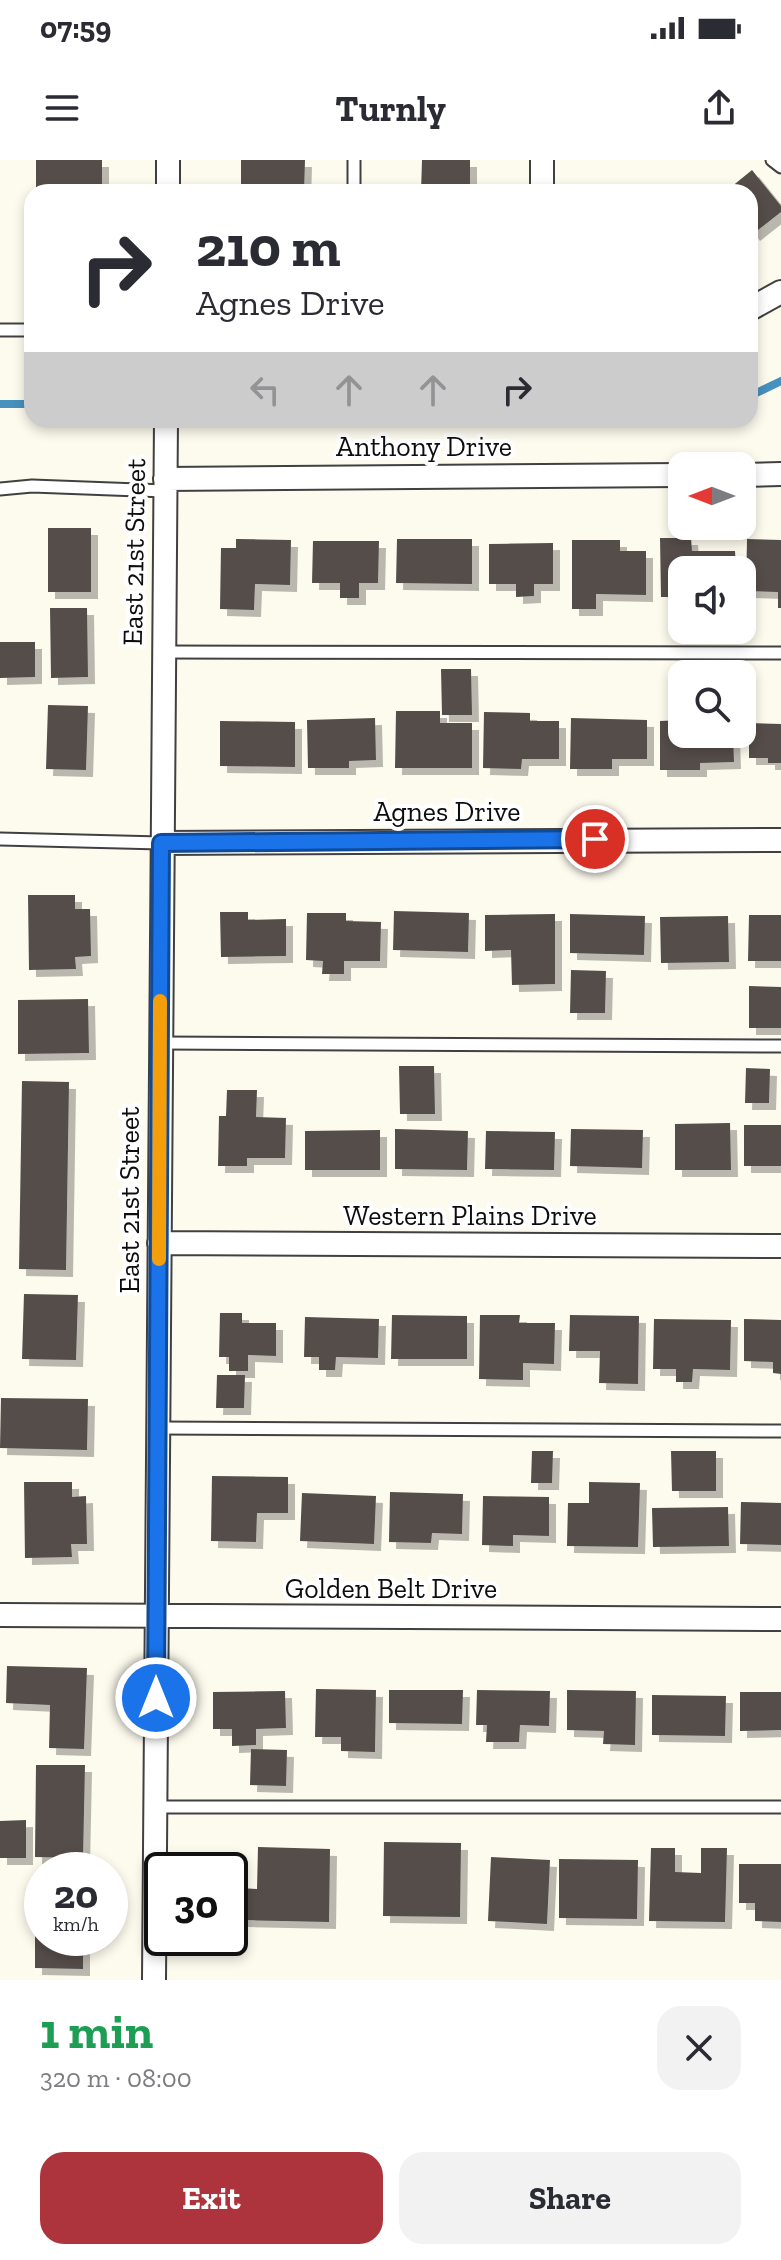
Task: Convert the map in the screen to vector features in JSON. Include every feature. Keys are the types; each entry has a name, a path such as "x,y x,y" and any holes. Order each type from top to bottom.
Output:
{"street":[{"path":"168,160 168,184"},
{"path":"542,160 542,184"},
{"path":"758,305 781,292"},
{"name":"East 21st Street","path":"154,1980 166,431"},
{"path":"756,475 781,474"},
{"name":"Anthony Drive","path":"165,485 668,475"},
{"name":"Agnes Drive","path":"161,843 781,840"},
{"name":"Western Plains Drive","path":"159,1243 781,1246"},
{"name":"Golden Belt Drive","path":"0,1615 781,1619"}],"lane":[{"path":"354,160 354,184"},
{"path":"772,160 781,167"},
{"path":"0,330 24,330"},
{"path":"0,489 165,485"},
{"path":"163,652 781,653"},
{"path":"0,839 161,843"},
{"path":"160,1043 781,1046"},
{"path":"158,1428 781,1431"},
{"path":"155,1807 781,1807"}],"building":[{"path":"36,160 102,160 102,184 36,184"},
{"path":"241,160 305,160 304,184 241,184"},
{"path":"422,160 470,160 470,184 421,184"},
{"path":"752,170 781,206 781,212 758,230 758,184 735,184"},
{"path":"48,528 91,528 91,592 48,592"},
{"path":"660,538 691,540 692,551 735,551 735,556 668,556 668,597 661,597"},
{"path":"236,539 291,540 290,585 255,584 254,610 220,609 221,548 236,548"},
{"path":"397,539 472,539 472,584 396,583"},
{"path":"572,540 620,540 620,551 646,551 646,595 596,594 596,609 572,609"},
{"path":"747,540 781,540 781,608 778,608 778,592 756,591 756,556 747,556"},
{"path":"313,541 379,541 378,583 359,583 359,598 340,598 340,583 312,583"},
{"path":"553,543 553,584 534,584 534,596 516,597 516,584 489,584 489,544"},
{"path":"50,608 87,608 88,677 51,678"},
{"path":"0,642 35,642 35,677 0,678"},
{"path":"441,669 471,669 472,715 442,715"},
{"path":"48,705 88,706 86,770 46,769"},
{"path":"396,711 440,711 440,723 472,723 472,768 395,768"},
{"path":"484,712 530,713 530,721 559,721 559,759 522,759 521,769 483,768"},
{"path":"375,718 376,760 349,761 349,768 308,768 307,720"},
{"path":"571,718 647,720 647,759 612,759 612,769 570,769"},
{"path":"220,721 295,722 295,767 220,766"},
{"path":"660,721 668,721 668,748 734,748 734,762 700,763 700,770 660,770"},
{"path":"756,723 781,724 781,763 768,763 768,758 749,758 749,748 756,748"},
{"path":"28,895 75,895 75,909 90,909 91,956 75,957 76,969 29,970"},
{"path":"394,911 469,913 468,952 393,950"},
{"path":"220,912 248,912 248,920 286,919 286,956 221,957"},
{"path":"307,913 346,913 346,921 381,922 380,961 344,961 344,974 322,974 323,961 306,960"},
{"path":"555,914 555,984 512,985 511,950 485,951 485,915"},
{"path":"570,914 645,916 644,955 570,953"},
{"path":"749,915 781,915 781,961 748,961"},
{"path":"728,916 729,962 661,963 660,917"},
{"path":"571,970 606,971 605,1013 570,1013"},
{"path":"749,986 781,987 781,1028 749,1028"},
{"path":"88,999 89,1053 18,1054 18,1000"},
{"path":"399,1066 434,1066 435,1114 400,1114"},
{"path":"746,1068 770,1069 769,1103 745,1103"},
{"path":"22,1081 69,1082 66,1270 19,1269"},
{"path":"227,1090 257,1090 256,1117 286,1118 285,1158 247,1158 247,1166 218,1166 219,1116 226,1116"},
{"path":"730,1123 731,1170 675,1170 675,1124"},
{"path":"744,1125 781,1125 781,1166 744,1166"},
{"path":"395,1129 468,1131 467,1170 395,1169"},
{"path":"571,1129 643,1130 642,1168 570,1166"},
{"path":"380,1130 380,1170 305,1170 305,1131"},
{"path":"486,1131 555,1132 554,1170 485,1169"},
{"path":"24,1294 78,1295 76,1360 22,1359"},
{"path":"220,1313 242,1313 242,1323 276,1323 276,1356 248,1355 248,1371 229,1371 229,1357 219,1357"},
{"path":"392,1315 467,1316 467,1359 391,1359"},
{"path":"480,1315 520,1315 519,1323 555,1323 554,1364 523,1363 523,1380 479,1379"},
{"path":"570,1315 639,1316 638,1384 599,1383 600,1351 569,1351"},
{"path":"305,1317 379,1319 378,1358 336,1357 335,1370 319,1370 319,1357 304,1357"},
{"path":"654,1319 731,1320 730,1370 693,1369 692,1382 676,1382 676,1369 653,1369"},
{"path":"744,1319 781,1320 781,1374 773,1373 773,1362 744,1361"},
{"path":"217,1375 245,1375 244,1408 216,1408"},
{"path":"1,1398 88,1399 87,1450 0,1448"},
{"path":"532,1451 553,1451 552,1483 531,1483"},
{"path":"671,1451 716,1451 716,1491 672,1491"},
{"path":"212,1476 288,1477 288,1513 257,1513 256,1542 211,1541"},
{"path":"24,1482 72,1482 72,1497 86,1496 87,1544 71,1544 72,1557 25,1558"},
{"path":"589,1482 640,1483 638,1547 567,1546 568,1503 589,1503"},
{"path":"390,1492 463,1494 462,1534 432,1533 431,1543 389,1542"},
{"path":"302,1493 376,1496 374,1544 300,1541"},
{"path":"483,1496 549,1497 549,1536 513,1535 513,1546 482,1545"},
{"path":"741,1502 781,1503 781,1545 740,1544"},
{"path":"728,1507 729,1546 653,1547 652,1508"},
{"path":"7,1666 87,1668 84,1749 49,1748 50,1705 6,1703"},
{"path":"316,1689 376,1690 375,1752 341,1751 341,1737 315,1737"},
{"path":"389,1690 463,1690 462,1724 389,1723"},
{"path":"477,1690 550,1691 549,1726 520,1725 519,1742 486,1742 487,1725 476,1725"},
{"path":"567,1690 636,1691 635,1745 603,1744 604,1731 567,1730"},
{"path":"285,1691 286,1728 256,1729 256,1745 232,1746 232,1729 213,1729 213,1692"},
{"path":"740,1692 781,1692 781,1730 740,1731"},
{"path":"652,1695 726,1696 725,1736 652,1735"},
{"path":"251,1749 287,1750 286,1786 250,1785"},
{"path":"36,1765 85,1765 83,1852 35,1852"},
{"path":"26,1820 24,1858 0,1858 0,1821"},
{"path":"384,1842 461,1843 460,1917 383,1916"},
{"path":"258,1847 330,1849 329,1922 248,1920 248,1888 257,1889"},
{"path":"651,1848 675,1848 675,1872 701,1873 701,1848 727,1848 725,1922 649,1921"},
{"path":"491,1857 550,1860 547,1924 488,1921"},
{"path":"559,1859 638,1860 637,1919 559,1918"},
{"path":"739,1864 781,1864 781,1922 755,1921 755,1903 739,1903"},
{"path":"35,1956 83,1956 83,1969 35,1968"}],"waterway":[{"path":"758,392 781,381"},
{"path":"0,404 24,404"}],"slow traffic":[{"path":"159,1259 160,1001"}],"route":[{"path":"156,1698 161,843 595,839"}]}
